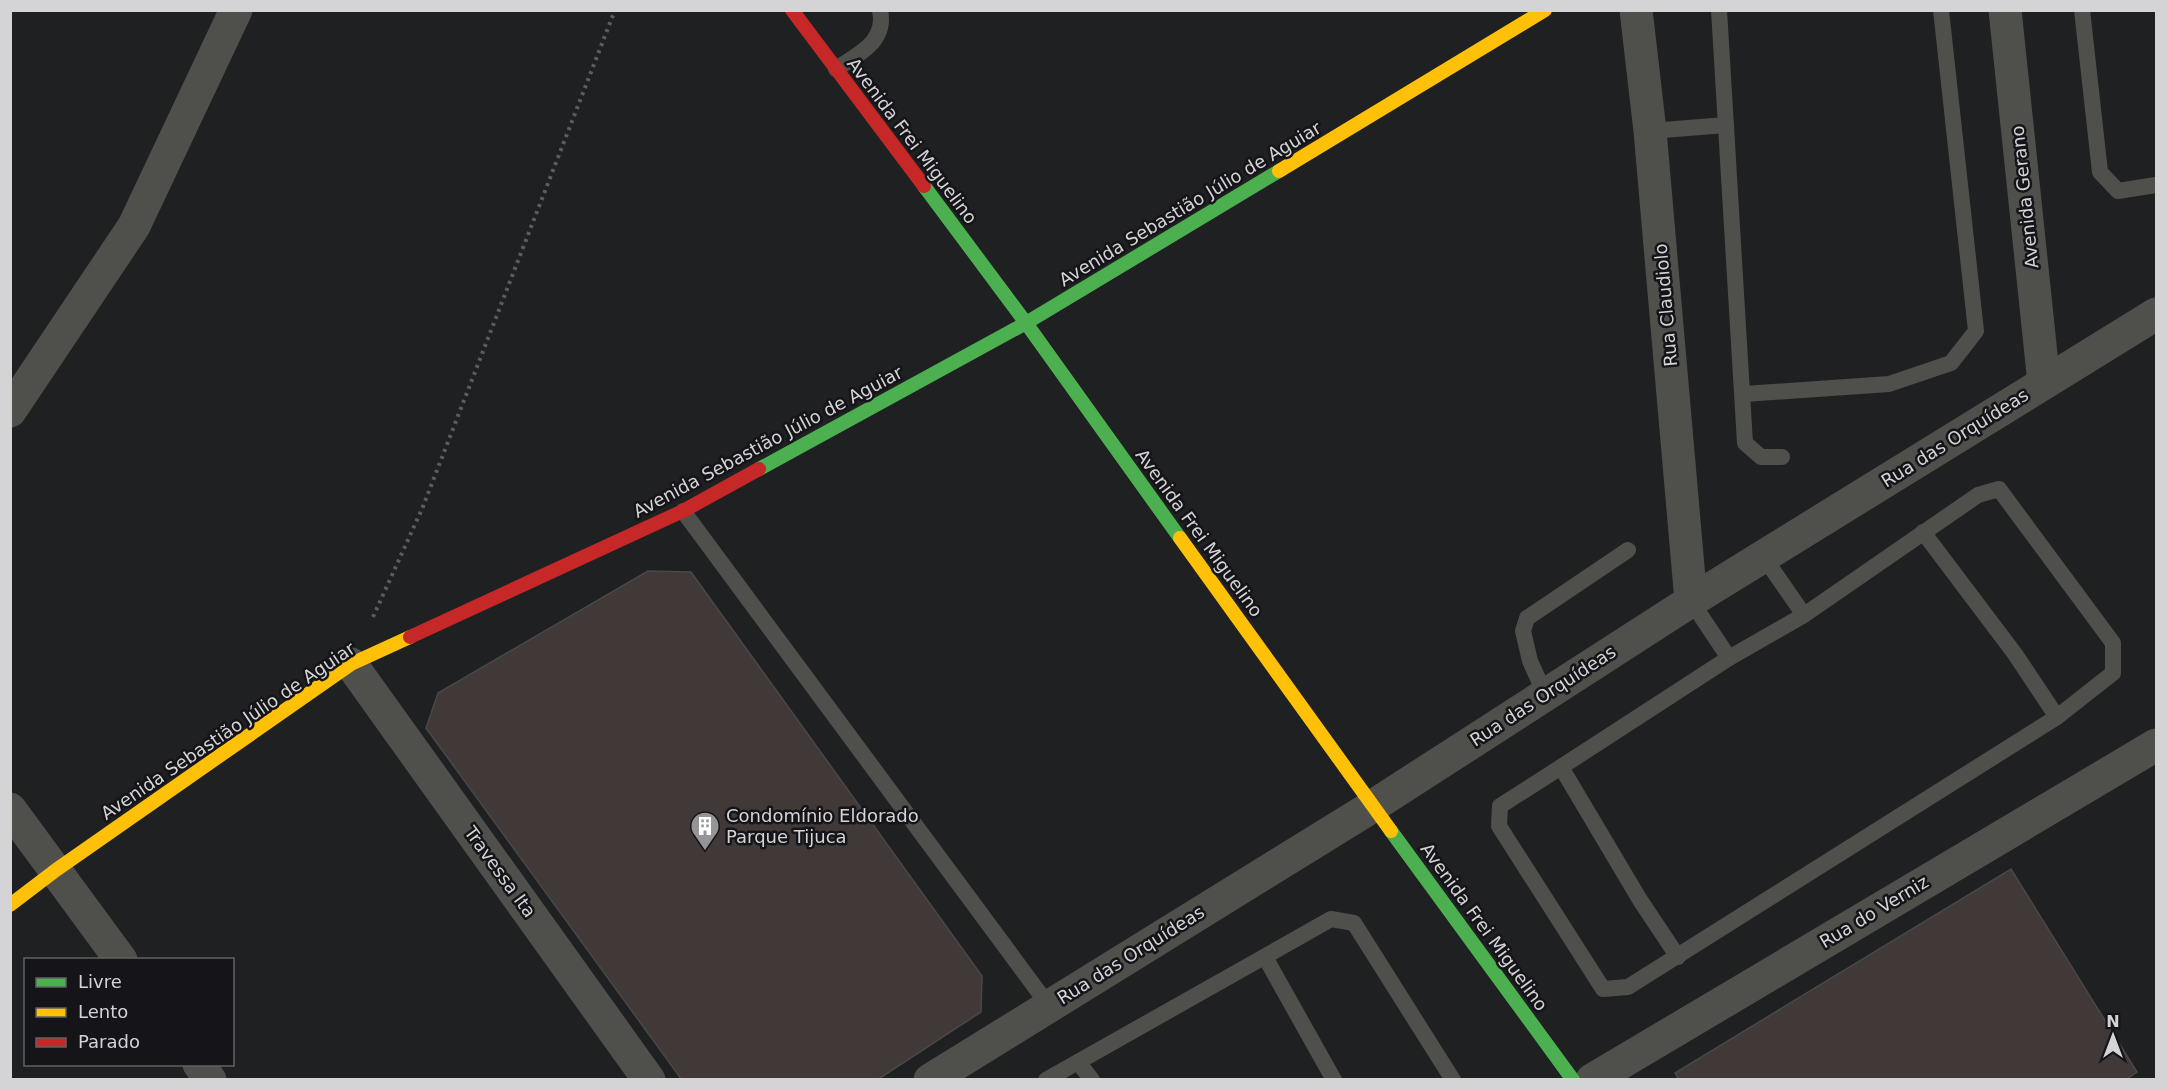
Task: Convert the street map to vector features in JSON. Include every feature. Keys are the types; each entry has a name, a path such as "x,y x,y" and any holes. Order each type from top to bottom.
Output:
{"street":[{"path":"10,411 134,226 236,10"},
{"name":"Avenida Frei Miguelino","path":"792,10 1026,323 1573,1080"},
{"name":"Avenida Sebastião Júlio de Aguiar","path":"10,904 351,664 683,511 1026,323 1545,10"},
{"name":"Rua Claudiolo","path":"1636,10 1650,131 1691,601"},
{"name":"Avenida Gerano","path":"2006,10 2044,383"},
{"name":"Rua das Orquídeas","path":"930,1080 965,1070 1049,1005 1373,806 1763,556 2157,314"},
{"name":"Travessa Ita","path":"351,664 649,1080"},
{"name":"Rua do Verniz","path":"1592,1080 2157,745"},
{"path":"10,809 121,958"},
{"path":"200,1066 210,1080"}],"lane":[{"path":"836,69 872,45 881,29 880,10"},
{"path":"1719,10 1744,394 1745,443 1761,457 1782,457"},
{"path":"1744,394 1889,384 1951,363 1976,331 1941,10"},
{"path":"2082,10 2100,172 2118,191 2157,185"},
{"path":"1650,131 1726,125"},
{"path":"1999,489 2113,643 2113,673 2057,717 1678,957 1628,987 1603,988 1499,826 1500,806 1730,658 1804,615 1978,495 1999,489"},
{"path":"683,511 1049,1005"},
{"path":"1923,532 2015,654 2057,717"},
{"path":"1545,694 1530,662 1523,631 1527,618 1628,550"},
{"path":"1763,556 1804,615"},
{"path":"1691,601 1730,658"},
{"path":"1561,767 1640,900 1678,957"},
{"path":"1046,1080 1331,920 1353,923 1453,1080"},
{"path":"1265,957 1334,1080"},
{"path":"1078,1062 1092,1080"}],"path":[{"path":"351,664 422,509 615,10"}],"building":[{"name":"Condomínio Eldorado Parque Tijuca","path":"648,571 691,572 982,976 981,1012 877,1080 682,1080 426,728 438,693"},
{"path":"2011,869 2137,1072 2125,1080 1679,1080 1675,1073"}],"traffic: fast":[{"path":"759,469 1026,323 1279,171"},
{"path":"924,186 1026,323 1180,538"},
{"path":"1391,831 1573,1080"}],"traffic: slow":[{"path":"1279,171 1545,10"},
{"path":"1180,538 1391,831"},
{"path":"10,905 56,870 351,664 410,637"}],"traffic: jam":[{"path":"792,10 924,186"},
{"path":"410,637 683,511 759,469"}],"place":[{"name":"Condomínio Eldorado Parque Tijuca","path":"705,852"}]}
